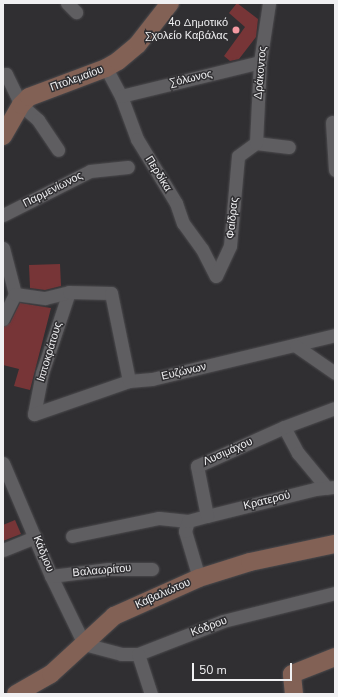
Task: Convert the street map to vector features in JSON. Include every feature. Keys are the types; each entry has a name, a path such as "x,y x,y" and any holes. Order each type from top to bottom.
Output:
{"street":[{"path":"66,3 76,12"},
{"name":"Πτολεμαίου","path":"3,136 21,105 29,97 106,68 138,44 170,3"},
{"name":"Δράκοντος","path":"256,143 260,62 269,3"},
{"name":"Σόλωνος","path":"121,96 260,62"},
{"name":"Περδίκα","path":"106,68 121,96 137,138 176,203 183,223 202,249 216,276"},
{"path":"3,74 6,74 21,105 38,120 58,150"},
{"path":"332,122 335,170"},
{"path":"256,143 289,147"},
{"name":"Φαίδρας","path":"216,276 230,246 238,156 256,143"},
{"name":"Παρμενίωνος","path":"3,216 90,171 128,167"},
{"path":"3,248 15,294 3,316"},
{"path":"15,294 45,298 69,292 111,293 129,381"},
{"name":"Ιπποκράτους","path":"34,414 42,373 69,292"},
{"name":"Ευζώνων","path":"34,414 129,381 152,379 296,346 335,335"},
{"path":"296,346 335,373"},
{"name":"Λυσιμάχου","path":"207,516 197,466 284,427 335,408"},
{"name":"Κρατερού","path":"284,427 298,453 331,487"},
{"name":"Κάδμου","path":"3,463 36,537 51,576 84,644"},
{"name":"Κρατερού","path":"207,516 331,487"},
{"path":"72,536 159,518 188,521 207,516"},
{"path":"188,521 185,531 200,578"},
{"path":"3,550 36,537"},
{"name":"Καβαλιώτου","path":"16,694 51,674 114,616 200,578 250,562 335,544"},
{"name":"Βαλαωρίτου","path":"51,576 109,569 152,569"},
{"name":"Κόδρου","path":"84,644 121,654 138,654 223,621 335,593"},
{"path":"138,654 151,694"},
{"path":"294,694 292,674 335,657"}],"building":[{"path":"237,3 258,19 256,37 239,59 230,61 224,56 245,27 229,13"},
{"path":"60,264 61,286 45,290 30,288 29,265"},
{"path":"20,303 51,308 30,390 14,386 19,369 3,365 3,327 10,323"},
{"path":"15,520 21,534 3,541 3,525"}],"place":[{"name":"4ο Δημοτικό Σχολείο Καβάλας","path":"236,30"}]}
